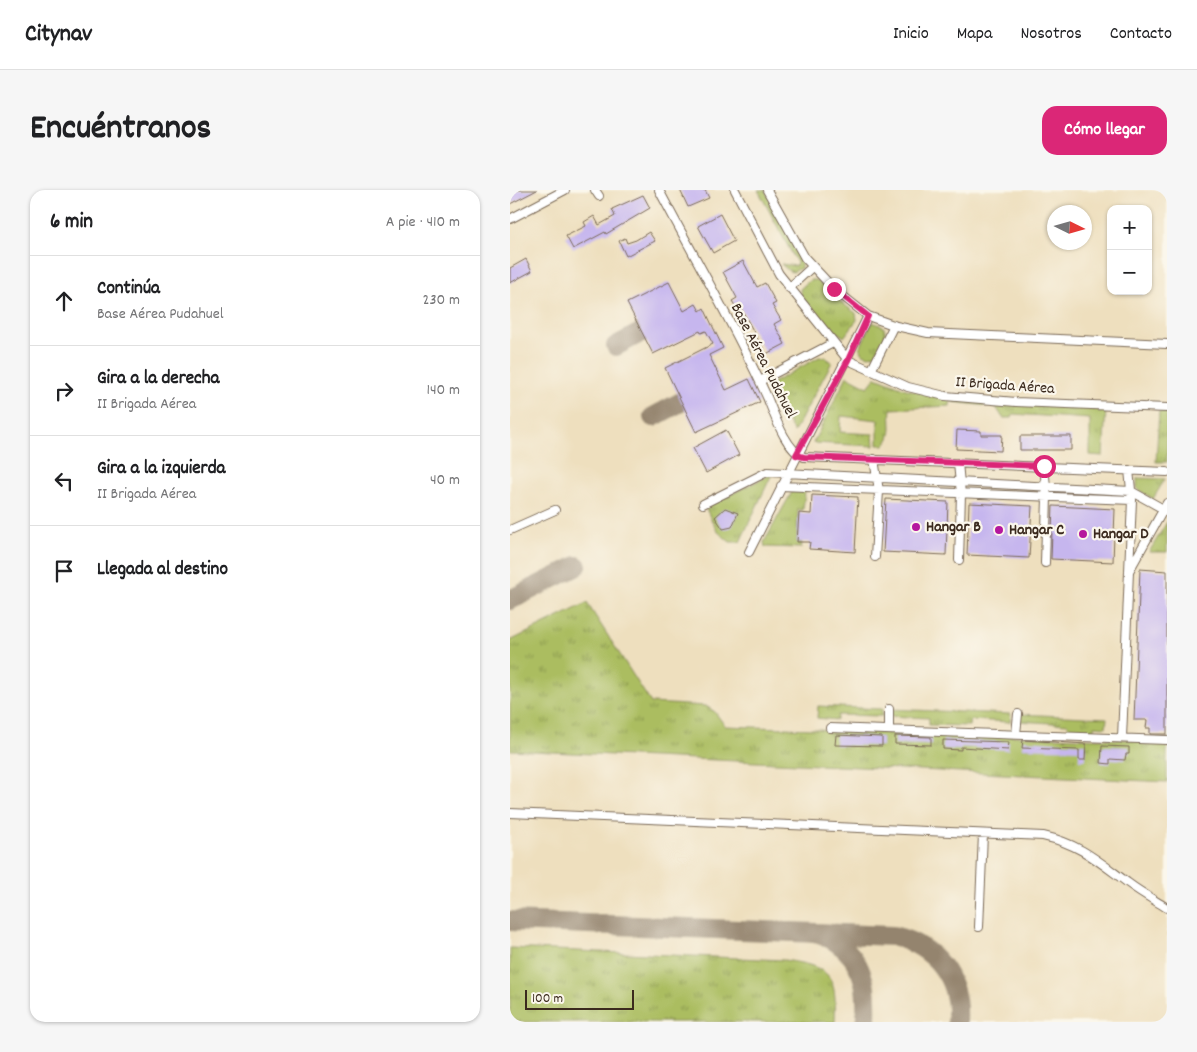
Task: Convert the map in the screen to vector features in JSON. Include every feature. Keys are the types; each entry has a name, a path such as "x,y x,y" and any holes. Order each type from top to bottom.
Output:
{"street":[{"path":"510,219 565,190"},
{"name":"Base Aérea Pudahuel","path":"659,190 760,381 785,436 796,455"},
{"name":"II Brigada Aérea","path":"735,190 779,274 848,360 908,387 945,396 1016,402 1167,408"},
{"path":"767,190 804,258 834,289 868,316 894,325 928,333 1167,344"},
{"path":"789,288 812,267"},
{"path":"749,552 796,455 848,360 868,316"},
{"path":"871,371 894,325"},
{"path":"760,381 833,343"},
{"path":"796,455 804,457 1167,472"},
{"path":"874,459 879,491 875,557"},
{"path":"958,463 961,494 959,560"},
{"path":"1044,466 1048,497 1045,564"},
{"path":"1122,738 1132,500 1129,470"},
{"path":"702,504 767,472 1131,490 1166,507 1128,573"},
{"path":"781,486 1132,500"},
{"path":"510,530 555,510"},
{"path":"889,709 889,729"},
{"path":"1016,734 1018,714"},
{"path":"830,728 1167,740"},
{"path":"510,813 1043,836 1065,841 1090,853 1129,884 1167,908"},
{"path":"979,927 983,834"}],"green space":[{"path":"758,190 765,190 801,260 801,268 793,272 781,264 796,266 797,263"},
{"path":"810,280 817,280 843,304 856,313 857,320 844,337 831,328 801,297 800,289"},
{"path":"872,322 883,326 885,334 877,354 869,356 863,354 860,348"},
{"path":"819,357 825,357 832,362 794,432 767,386"},
{"path":"847,376 868,387 876,377 906,389 951,399 950,406 891,409 891,433 884,445 878,445 878,420 841,416 840,432 873,434 874,446 813,443"},
{"path":"954,397 1106,410 1103,456 1090,455 1090,419 1013,414 1012,418 1003,418 996,407 953,402"},
{"path":"1159,411 1167,412 1167,462 1156,462"},
{"path":"772,474 740,542 730,542 717,531 705,507"},
{"path":"1137,478 1165,479 1153,499 1137,489"},
{"path":"793,490 805,491 803,510 798,510 797,542 802,543 801,548 765,547 764,542"},
{"path":"1167,522 1167,552 1149,552"},
{"path":"587,603 651,703 706,706 715,712 725,726 1167,741 1167,782 510,750 510,641"},
{"path":"818,706 882,709 882,716 838,715 837,720 817,718"},
{"path":"889,709 1011,714 1010,722 970,720 969,726 929,725 929,718 889,716"},
{"path":"1018,714 1107,718 1106,727 1094,726 1094,730 1069,730 1068,724 1018,721"},
{"path":"510,948 784,960 800,963 821,970 828,976 834,993 835,1022 510,1022"}],"building":[{"path":"510,190 537,190 510,204"},
{"path":"680,190 705,190 709,198 688,207"},
{"path":"643,195 650,208 606,234 605,232 573,249 566,236 586,226 584,222 594,216 599,225 615,216 612,209"},
{"path":"720,214 734,241 713,253 698,226"},
{"path":"649,232 655,241 626,256 619,241 625,238 627,243"},
{"path":"526,259 532,271 510,283 510,268"},
{"path":"743,261 757,287 765,283 776,303 772,305 781,320 774,324 785,344 766,354 739,305 736,307 732,301 737,298 723,272"},
{"path":"669,282 684,311 696,304 700,311 704,308 723,348 709,355 726,390 749,379 760,402 696,432 665,368 713,344 706,331 701,333 700,331 653,354 627,303"},
{"path":"726,430 739,455 706,473 693,448"},
{"path":"957,430 981,431 981,435 1002,435 1001,451 956,449"},
{"path":"1020,436 1071,436 1071,450 1020,450"},
{"path":"812,495 858,497 855,552 809,549 810,542 797,542 799,513 811,514"},
{"name":"Hangar B","path":"886,499 948,502 946,555 883,552"},
{"name":"Hangar C","path":"969,503 1032,506 1029,558 967,555"},
{"name":"Hangar D","path":"1053,506 1115,509 1113,562 1051,559"},
{"path":"725,508 738,513 732,527 723,529 715,517"},
{"path":"1140,569 1167,571 1167,734 1150,734 1150,728 1146,728 1147,720 1134,720"},
{"path":"836,735 882,737 882,746 835,745"},
{"path":"895,736 931,737 931,745 895,744"},
{"path":"943,740 1009,742 1008,750 961,747 961,750 943,749"},
{"path":"1023,740 1086,744 1085,760 1079,760 1079,750 1022,748"},
{"path":"1102,746 1129,747 1129,754 1126,754 1125,760 1110,759 1110,764 1101,763"}],"taxiway":[{"path":"616,346 642,332"},
{"path":"653,417 681,402"},
{"path":"510,600 577,566"},
{"path":"510,921 893,936 921,947 942,966 954,991 957,1006 957,1022"},
{"path":"821,935 842,947 858,965 866,992 866,1022"}],"place":[{"name":"Hangar B","path":"916,527"},
{"name":"Hangar C","path":"999,530"},
{"name":"Hangar D","path":"1083,534"}],"route":[{"path":"834,289 868,316 848,360 796,455 804,457 1044,466"}]}
